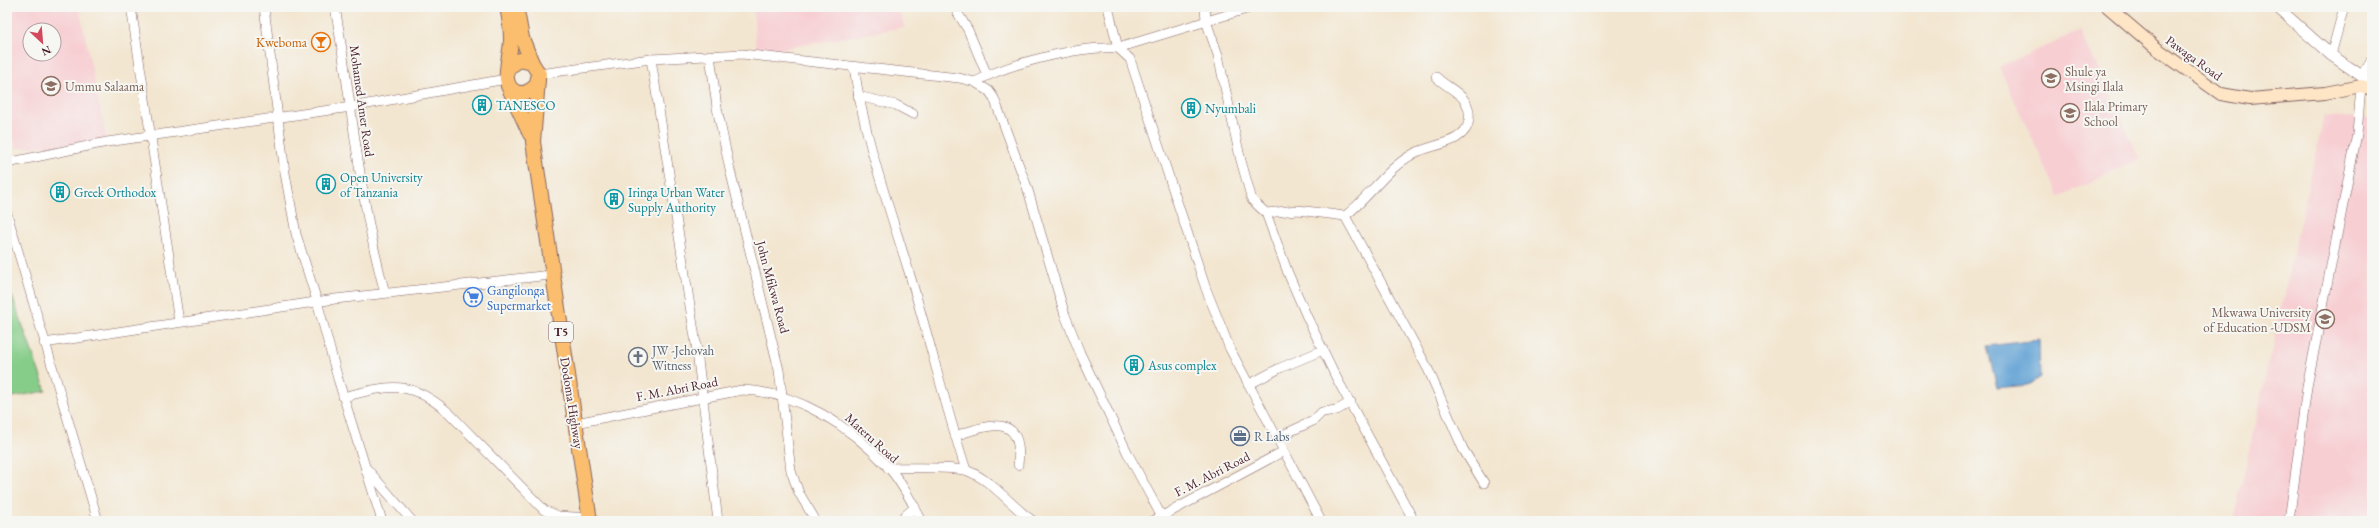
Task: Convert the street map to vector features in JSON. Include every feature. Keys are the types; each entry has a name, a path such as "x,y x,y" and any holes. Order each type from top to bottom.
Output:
{"highway":[{"path":"507,7 511,38 508,77 512,90 525,93 536,86 536,72 520,60 508,77"},
{"name":"T5","path":"517,7 522,38 536,72 533,142"},
{"name":"T5","path":"508,77 533,142"},
{"name":"Dodoma Highway","path":"533,142 551,276 576,423 590,520"}],"main road":[{"name":"Pawaga Road","path":"2108,7 2156,48 2221,94 2250,100 2324,93 2367,83"}],"street":[{"path":"131,7 180,322"},
{"path":"264,7 285,173 296,234 318,301 343,397 382,521"},
{"name":"Mohamed Amer Road","path":"335,7 351,107 361,186 376,263 385,293"},
{"path":"954,7 968,30 987,75"},
{"path":"1108,7 1118,48 1130,59 1206,289 1248,386 1321,521"},
{"path":"1205,7 1206,21 1220,62 1249,191 1255,204 1266,213 1288,273 1323,350 1414,521"},
{"path":"975,82 987,75 1076,51 1100,47 1118,48 1253,7"},
{"path":"2277,7 2331,55 2367,83"},
{"path":"2331,55 2344,7"},
{"path":"536,72 651,59 742,54 905,71 975,82 989,91 994,98 1027,187 1050,269 1073,334 1098,395 1162,518"},
{"name":"John Mfikwa Road","path":"710,55 717,108 730,170 772,334 784,396 791,471 799,493 816,521"},
{"path":"651,59 696,344 718,521"},
{"path":"2289,521 2307,387 2372,59"},
{"path":"854,66 858,96 888,211 908,270 966,470"},
{"path":"7,163 107,142 208,126 351,107 508,77"},
{"path":"1345,216 1399,164 1415,153 1452,141 1466,128 1469,120 1468,110 1463,97 1436,77"},
{"path":"858,96 896,105 913,114"},
{"path":"1266,213 1298,210 1345,216"},
{"path":"7,214 98,521"},
{"path":"1345,216 1428,369 1464,449 1484,483"},
{"path":"44,343 318,301 551,276"},
{"path":"1248,386 1280,368 1323,350"},
{"path":"343,397 380,388 399,387 422,395 436,402 449,414 544,510 558,516 590,520"},
{"name":"F. M. Abri Road","path":"576,423 742,390 761,390 784,396"},
{"name":"Materu Road","path":"784,396 829,418 845,429 888,468 922,521"},
{"path":"1276,438 1313,421 1322,412 1337,410 1351,402"},
{"path":"955,436 985,426 1001,426 1013,434 1018,444 1018,465"},
{"name":"F. M. Abri Road","path":"1153,521 1162,518 1284,451"},
{"path":"366,468 412,521"},
{"path":"888,468 966,470 981,478 1019,511 1033,521"},
{"path":"899,521 914,508"},
{"path":"1019,511 1021,521"}],"shaded area":[{"name":"Ummu Salaama","path":"7,7 79,7 107,142 16,148 7,119"},
{"path":"753,7 897,7 905,27 756,53"},
{"name":"Ilala Primary School","path":"2080,30 2140,159 2059,197 1999,67"},
{"name":"Mkwawa University of Education -UDSM","path":"2324,116 2372,118 2372,521 2233,521"}],"green space":[{"path":"7,282 46,391 7,398"}],"water":[{"path":"2039,340 2040,377 2028,385 1997,388 1987,346"}],"place":[{"name":"Kweboma","path":"321,42"},
{"name":"Shule ya Msingi Ilala","path":"2051,78"},
{"name":"Ummu Salaama","path":"51,86"},
{"name":"TANESCO","path":"482,105"},
{"name":"Nyumbali","path":"1191,108"},
{"name":"Ilala Primary School","path":"2070,113"},
{"name":"Open University of Tanzania","path":"326,184"},
{"name":"Greek Orthodox","path":"60,192"},
{"name":"Iringa Urban Water Supply Authority","path":"614,199"},
{"name":"Gangilonga Supermarket","path":"473,297"},
{"name":"Mkwawa University of Education -UDSM","path":"2325,319"},
{"name":"JW -Jehovah Witness","path":"638,357"},
{"name":"Asus complex","path":"1134,365"},
{"name":"R Labs","path":"1240,436"}]}
